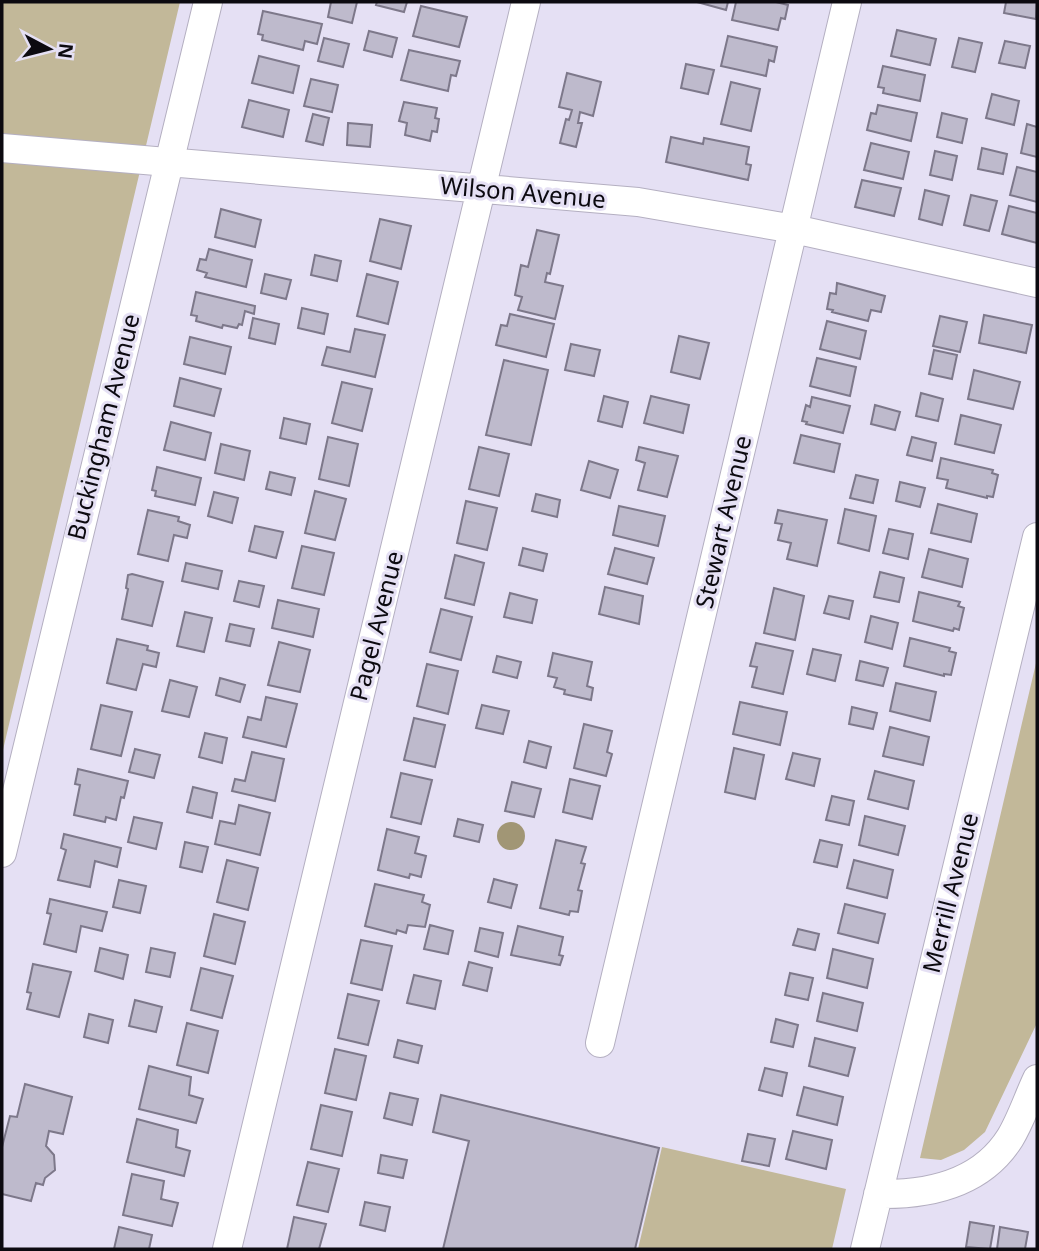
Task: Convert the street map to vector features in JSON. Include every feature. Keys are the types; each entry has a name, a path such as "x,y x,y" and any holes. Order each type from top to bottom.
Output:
{"street":[{"name":"Buckingham Avenue","path":"2,853 208,2"},
{"name":"Pagel Avenue","path":"227,1249 526,2"},
{"name":"Stewart Avenue","path":"600,1043 847,2"},
{"name":"Wilson Avenue","path":"2,148 638,202 794,229 1037,283"},
{"name":"Merrill Avenue","path":"865,1249 1037,537"},
{"path":"878,1194 922,1192 945,1187 975,1173 989,1162 1011,1135 1037,1079"}],"shaded area":[{"path":"2,2 180,2 2,754"},
{"path":"1037,659 1037,1023 985,1132 964,1150 941,1160 920,1158"},
{"path":"511,822 521,826 525,836 521,846 511,850 501,846 497,836 501,826"},
{"path":"662,1147 846,1189 832,1249 638,1249"}],"building":[{"path":"331,2 357,2 352,23 328,17"},
{"path":"377,2 407,2 404,12 376,5"},
{"path":"697,2 728,2 726,10"},
{"path":"736,2 776,2 788,5 785,19 781,18 778,30 732,20"},
{"path":"1006,2 1037,2 1036,19 1004,13"},
{"path":"421,6 467,17 459,47 413,36"},
{"path":"263,11 322,24 317,44 305,41 303,50 262,40 263,35 258,34"},
{"path":"897,30 936,39 930,65 891,56"},
{"path":"369,31 397,38 392,57 364,50"},
{"path":"728,36 777,47 774,62 769,60 766,76 721,66"},
{"path":"324,38 349,44 343,67 318,61"},
{"path":"959,38 982,43 975,72 952,67"},
{"path":"1005,41 1030,46 1025,68 999,63"},
{"path":"409,50 460,61 456,76 451,75 448,91 401,80"},
{"path":"259,56 299,66 293,93 252,83"},
{"path":"686,64 714,70 708,94 681,88"},
{"path":"883,66 925,75 920,101 883,93 884,88 878,87"},
{"path":"567,73 601,82 593,116 580,112 578,123 582,123 576,147 560,143 566,119 569,120 572,110 559,107"},
{"path":"311,79 338,85 332,112 304,106"},
{"path":"731,82 760,89 751,131 721,124"},
{"path":"992,94 1019,101 1014,125 986,118"},
{"path":"249,100 289,110 283,137 242,127"},
{"path":"404,102 437,108 437,132 432,131 430,141 405,135 407,123 399,121"},
{"path":"878,105 917,113 911,141 867,130 871,113 876,114"},
{"path":"942,113 967,119 962,143 937,137"},
{"path":"313,114 329,118 323,145 306,141"},
{"path":"348,123 372,125 370,147 347,145"},
{"path":"1027,124 1037,127 1037,157 1021,153"},
{"path":"671,137 703,144 704,138 749,147 746,164 751,165 748,180 666,162"},
{"path":"871,143 909,152 903,179 864,170"},
{"path":"982,148 1007,154 1003,174 978,169"},
{"path":"935,151 957,156 952,180 930,175"},
{"path":"1017,167 1037,172 1037,202 1010,195"},
{"path":"862,180 901,188 894,216 855,207"},
{"path":"925,190 949,196 942,225 919,219"},
{"path":"971,195 997,201 989,231 964,225"},
{"path":"1009,206 1037,213 1037,243 1002,234"},
{"path":"221,209 261,220 255,247 215,237"},
{"path":"380,219 411,226 401,269 370,261"},
{"path":"537,230 559,235 550,274 547,273 545,282 563,286 555,319 518,310 522,297 515,295 521,265 528,267"},
{"path":"209,249 252,260 246,287 205,277 207,273 197,270 200,259 206,260"},
{"path":"315,255 341,261 337,281 311,275"},
{"path":"265,274 291,280 286,299 261,293"},
{"path":"367,274 398,282 388,324 357,316"},
{"path":"837,283 885,296 881,312 871,310 868,321 827,309 830,293 836,294"},
{"path":"196,292 255,306 254,314 245,311 242,325 239,324 237,328 223,325 222,328 196,321 197,316 191,315"},
{"path":"302,308 328,314 324,334 298,328"},
{"path":"510,314 554,324 546,357 496,345 501,325 507,326"},
{"path":"984,315 1032,325 1026,353 979,343"},
{"path":"940,316 967,322 960,352 933,346"},
{"path":"253,318 279,324 275,344 249,338"},
{"path":"827,321 866,331 860,359 820,349"},
{"path":"355,329 385,335 375,377 322,365 327,347 350,352"},
{"path":"679,336 709,343 700,379 671,372"},
{"path":"190,337 231,347 225,374 184,364"},
{"path":"571,344 600,350 594,376 565,370"},
{"path":"934,350 957,355 952,379 929,374"},
{"path":"817,358 856,367 850,396 810,386"},
{"path":"504,360 548,370 531,445 486,435"},
{"path":"974,370 1020,382 1013,409 968,399"},
{"path":"180,378 221,389 214,416 174,406"},
{"path":"342,382 372,389 362,431 332,423"},
{"path":"921,393 943,399 938,421 916,416"},
{"path":"604,396 628,402 622,427 598,421"},
{"path":"651,396 689,405 683,433 644,423"},
{"path":"812,397 850,406 843,433 802,421 806,405 810,407"},
{"path":"875,405 900,412 895,430 871,424"},
{"path":"961,415 1001,425 994,453 955,444"},
{"path":"284,418 310,424 306,444 280,438"},
{"path":"171,422 211,433 205,460 164,450"},
{"path":"801,435 840,444 834,472 794,463"},
{"path":"328,437 358,444 349,486 319,479"},
{"path":"912,437 936,443 932,461 907,455"},
{"path":"221,444 250,451 244,480 215,473"},
{"path":"479,447 509,454 499,496 469,489"},
{"path":"639,447 678,456 667,497 638,490 645,463 636,460"},
{"path":"941,458 993,470 992,473 998,475 993,497 987,498 946,488 948,480 937,478"},
{"path":"589,461 618,470 610,498 581,490"},
{"path":"157,467 201,478 195,505 155,496 156,491 152,490"},
{"path":"270,472 295,478 291,495 266,489"},
{"path":"856,475 878,480 873,503 850,498"},
{"path":"900,482 925,488 920,507 896,501"},
{"path":"315,491 346,499 335,540 305,533"},
{"path":"214,492 238,498 232,523 208,516"},
{"path":"536,494 560,500 557,517 532,511"},
{"path":"466,501 497,508 487,550 457,543"},
{"path":"938,504 977,514 971,542 931,533"},
{"path":"619,506 665,516 658,546 613,535"},
{"path":"845,509 876,516 869,551 838,543"},
{"path":"148,510 179,517 178,521 190,525 187,538 174,535 168,561 138,554"},
{"path":"778,510 827,520 817,566 787,559 791,543 778,540 782,524 775,523"},
{"path":"255,526 283,532 276,558 249,551"},
{"path":"889,529 913,534 908,559 883,553"},
{"path":"302,546 334,553 324,595 292,588"},
{"path":"523,548 547,554 543,571 519,565"},
{"path":"615,548 654,558 647,584 608,574"},
{"path":"929,549 968,559 962,587 922,577"},
{"path":"455,555 484,563 474,605 445,598"},
{"path":"186,563 222,571 218,589 182,581"},
{"path":"880,572 904,578 899,602 874,597"},
{"path":"128,575 163,582 152,626 122,619"},
{"path":"239,581 264,586 259,607 234,601"},
{"path":"605,587 643,596 639,624 599,614"},
{"path":"774,588 804,596 795,640 764,633"},
{"path":"919,592 960,602 958,606 964,608 959,630 954,628 953,631 913,621"},
{"path":"510,593 537,600 532,623 504,617"},
{"path":"829,596 853,601 849,619 824,613"},
{"path":"278,600 319,609 313,637 272,628"},
{"path":"441,609 472,617 461,660 430,652"},
{"path":"185,612 212,618 204,652 177,646"},
{"path":"871,616 898,623 892,649 865,642"},
{"path":"230,624 254,629 250,646 226,641"},
{"path":"910,638 950,648 949,651 956,653 951,675 944,676 904,666"},
{"path":"117,639 148,646 147,650 159,653 156,667 143,664 136,690 107,683"},
{"path":"279,642 310,650 300,692 268,685"},
{"path":"756,643 793,651 783,694 752,687 757,667 750,666"},
{"path":"813,649 841,655 835,681 807,674"},
{"path":"553,653 592,662 587,686 593,688 591,700 564,694 565,690 554,687 557,678 548,676"},
{"path":"497,656 521,662 517,678 493,672"},
{"path":"860,661 888,668 883,686 856,680"},
{"path":"427,664 458,671 448,714 417,706"},
{"path":"220,678 245,685 240,702 216,695"},
{"path":"170,680 197,687 189,717 162,711"},
{"path":"896,683 936,692 930,721 890,711"},
{"path":"266,697 297,704 286,747 243,737 248,717 261,720"},
{"path":"740,702 787,712 780,745 733,734"},
{"path":"101,705 132,712 121,756 91,749"},
{"path":"482,705 509,711 503,734 476,728"},
{"path":"852,707 877,713 873,729 849,724"},
{"path":"414,718 445,725 435,767 404,760"},
{"path":"584,724 612,731 607,752 612,754 606,776 574,768"},
{"path":"890,727 929,737 923,765 883,756"},
{"path":"205,733 227,738 222,763 199,757"},
{"path":"529,741 551,747 546,768 524,762"},
{"path":"734,748 764,755 755,799 725,792"},
{"path":"135,749 160,755 154,778 129,772"},
{"path":"252,752 284,759 275,801 232,791 235,779 245,781"},
{"path":"793,753 820,759 814,786 786,779"},
{"path":"78,769 128,781 116,820 106,817 105,822 74,815 80,785 75,784"},
{"path":"875,771 914,781 908,809 868,799"},
{"path":"401,773 432,780 421,824 391,817"},
{"path":"570,779 600,786 592,819 563,812"},
{"path":"512,782 541,789 534,817 505,811"},
{"path":"193,787 217,793 212,818 187,812"},
{"path":"832,796 854,801 849,825 826,820"},
{"path":"239,805 270,813 260,855 215,844 220,821 235,824"},
{"path":"865,816 905,826 898,855 859,845"},
{"path":"134,817 162,823 156,849 128,842"},
{"path":"458,819 483,825 479,842 454,836"},
{"path":"387,829 419,837 415,853 426,856 421,877 410,874 409,878 378,870"},
{"path":"64,834 121,848 117,867 95,861 90,887 58,880 66,850 61,848"},
{"path":"556,840 586,847 581,863 585,864 578,890 582,891 578,912 570,911 569,915 540,908"},
{"path":"820,840 842,845 837,867 814,862"},
{"path":"185,842 208,847 202,872 180,867"},
{"path":"227,860 258,868 248,910 217,902"},
{"path":"854,860 893,870 887,898 847,888"},
{"path":"494,879 517,885 511,908 488,902"},
{"path":"119,880 146,886 140,913 113,907"},
{"path":"375,884 424,895 422,902 430,905 425,927 408,925 406,933 397,930 396,934 365,926"},
{"path":"50,899 107,912 102,931 81,926 76,952 44,944 51,914 47,913"},
{"path":"845,904 885,914 878,943 838,933"},
{"path":"214,914 245,922 235,964 204,956"},
{"path":"430,925 453,931 448,954 424,949"},
{"path":"518,926 563,937 560,965 511,955"},
{"path":"480,928 503,933 498,957 475,951"},
{"path":"798,929 819,934 815,950 793,945"},
{"path":"361,940 392,946 382,990 351,983"},
{"path":"100,948 128,955 123,979 95,971"},
{"path":"151,948 175,953 170,977 146,972"},
{"path":"833,949 873,959 867,988 827,978"},
{"path":"469,962 492,968 487,991 463,985"},
{"path":"33,964 71,972 59,1017 27,1009 31,993 27,992"},
{"path":"201,968 233,976 222,1018 191,1010"},
{"path":"790,973 813,978 808,1000 785,995"},
{"path":"414,975 441,981 435,1009 407,1003"},
{"path":"823,993 863,1003 857,1031 817,1021"},
{"path":"348,994 379,1001 368,1045 338,1038"},
{"path":"135,1000 162,1007 156,1032 129,1026"},
{"path":"89,1014 113,1020 108,1043 84,1037"},
{"path":"776,1019 798,1025 793,1047 771,1042"},
{"path":"187,1023 218,1031 208,1073 177,1065"},
{"path":"815,1038 855,1048 848,1076 809,1066"},
{"path":"398,1040 422,1046 418,1063 394,1057"},
{"path":"335,1049 366,1056 356,1100 325,1093"},
{"path":"149,1066 191,1077 189,1095 203,1099 196,1123 139,1109"},
{"path":"765,1068 787,1073 782,1096 759,1090"},
{"path":"25,1084 72,1097 63,1134 49,1131 46,1146 54,1155 55,1170 45,1178 43,1185 36,1183 31,1201 2,1194 2,1147 10,1116 17,1117"},
{"path":"804,1087 843,1097 837,1125 797,1115"},
{"path":"390,1093 418,1099 412,1125 384,1118"},
{"path":"441,1095 659,1148 635,1249 443,1249 469,1141 433,1132"},
{"path":"321,1105 352,1112 342,1156 311,1149"},
{"path":"137,1119 178,1130 176,1147 190,1151 184,1176 127,1162"},
{"path":"793,1131 832,1140 826,1169 786,1159"},
{"path":"748,1134 775,1139 769,1166 742,1161"},
{"path":"381,1155 407,1160 403,1178 378,1173"},
{"path":"308,1162 339,1169 328,1212 297,1205"},
{"path":"132,1174 164,1181 161,1199 178,1203 172,1226 123,1215"},
{"path":"365,1202 390,1207 385,1231 360,1225"},
{"path":"294,1217 326,1224 319,1249 287,1249"},
{"path":"970,1222 994,1226 990,1249 966,1247"},
{"path":"119,1227 152,1235 149,1249 114,1249"},
{"path":"1000,1227 1028,1232 1025,1249 997,1249"}]}
